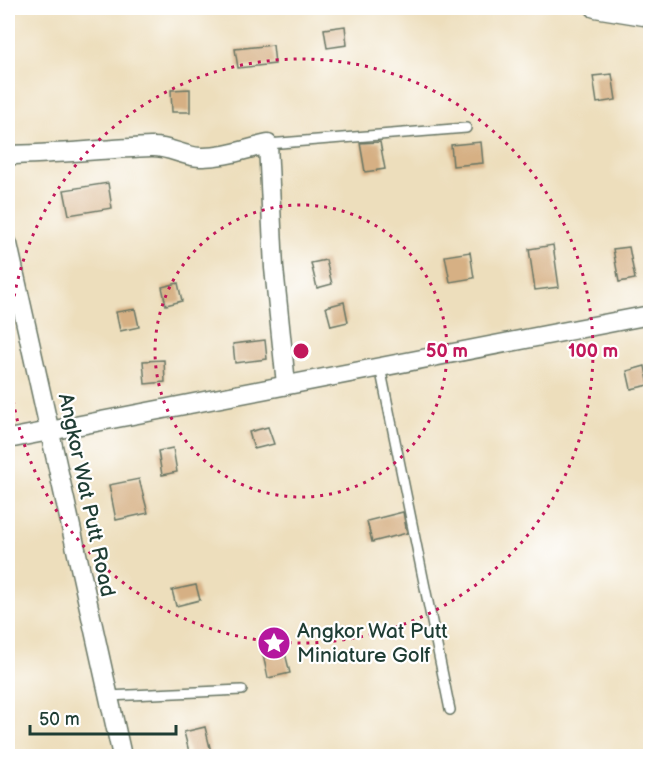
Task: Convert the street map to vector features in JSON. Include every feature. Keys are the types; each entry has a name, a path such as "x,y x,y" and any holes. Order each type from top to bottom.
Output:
{"street":[{"path":"595,8 651,17"},
{"path":"8,155 100,152 153,146 166,147 184,155 202,157 268,144 274,268 286,384"},
{"name":"Angkor Wat Putt Road","path":"8,244 122,756"},
{"path":"8,439 651,315"}],"lane":[{"path":"268,144 466,128"},
{"path":"380,367 450,710"},
{"path":"108,696 242,690"}],"building":[{"path":"345,26 347,45 327,48 324,29"},
{"path":"273,45 275,64 238,68 235,49"},
{"path":"612,74 616,100 597,103 593,76"},
{"path":"190,89 190,112 172,112 171,90"},
{"path":"380,142 385,169 365,172 360,143"},
{"path":"481,142 483,163 453,166 451,145"},
{"path":"108,183 112,208 69,215 64,190"},
{"path":"553,245 559,287 535,290 529,249"},
{"path":"629,247 635,279 619,282 613,249"},
{"path":"470,252 474,278 450,282 445,256"},
{"path":"326,260 332,284 317,288 311,263"},
{"path":"178,283 182,301 166,305 162,287"},
{"path":"344,302 348,322 331,326 326,307"},
{"path":"135,309 139,327 120,331 116,312"},
{"path":"265,340 267,359 235,363 233,344"},
{"path":"164,360 165,382 145,384 143,361"},
{"path":"645,366 649,385 631,389 627,371"},
{"path":"268,427 274,444 254,449 249,432"},
{"path":"173,448 177,472 162,475 158,451"},
{"path":"139,479 148,513 116,520 109,485"},
{"path":"403,512 407,533 372,542 367,521"},
{"path":"196,585 200,600 176,606 172,590"},
{"path":"283,645 290,673 268,678 262,650"},
{"path":"205,727 212,756 190,756 184,732"}],"place":[{"name":"Angkor Wat Putt Miniature Golf","path":"274,643"}]}
